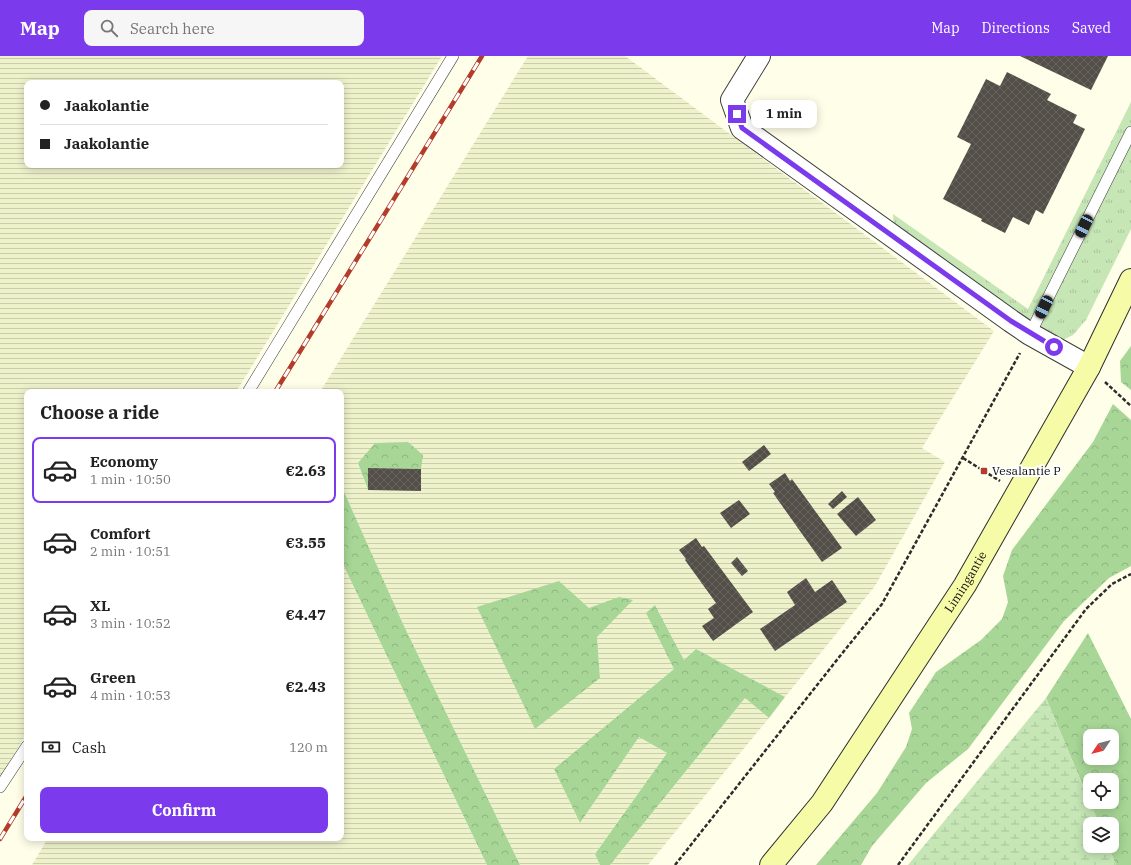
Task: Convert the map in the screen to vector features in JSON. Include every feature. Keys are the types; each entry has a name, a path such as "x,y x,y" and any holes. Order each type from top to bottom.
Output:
{"main road":[{"name":"Limingantie","path":"771,865 822,804 965,585 1089,367 1131,280"}],"street":[{"path":"759,56 732,100 742,128 1011,321 1030,334 1089,367"}],"lane":[{"path":"250,389 453,56"},
{"path":"1030,334 1131,132"},
{"path":"0,787 24,751"}],"path":[{"path":"675,865 882,604 1030,334"},
{"path":"1089,367 1131,406"},
{"path":"963,458 1018,492"},
{"path":"898,865 1086,609 1112,584 1131,574"}],"green space":[{"path":"0,56 442,56 238,389 24,389 24,738 0,777"},
{"path":"528,56 625,56 994,331 922,448 945,462 875,586 785,697 696,649 684,660 655,605 674,669 554,769 580,823 639,737 667,753 595,854 600,865 520,865 404,626 344,492 344,389 322,389","holes":["358,463 421,469 368,468 367,488","559,581 589,608 597,637 600,678"]},
{"path":"1131,102 1131,126 1035,316 1027,322 894,227 893,214 1028,309"},
{"path":"1131,143 1131,229 1086,320 1073,335 1060,340 1038,326"},
{"path":"1131,346 1131,390 1121,382 1120,361"},
{"path":"1113,404 1131,420 1131,566 1109,578 1064,621 968,749 926,783 872,846 861,865 816,865 877,793 906,747 912,729 909,713 936,672 981,640 1002,619 1008,602 1003,576 1012,550 1093,442"},
{"path":"408,442 423,455 421,469 368,468 368,490 358,463 375,443"},
{"path":"344,492 404,626 520,865 487,865 344,566"},
{"path":"344,566 487,865 32,865 46,841 344,841"},
{"path":"559,581 589,608 619,597 633,600 597,637 600,678 535,729 477,607"},
{"path":"655,605 684,660 696,649 785,697 769,718 745,698 610,865 600,865 595,854 667,753 639,737 580,823 554,769 674,669 646,613"},
{"path":"1088,633 1131,719 1131,865 1116,865 1111,853 1119,853 1119,817 1096,817 1093,809 1119,809 1119,773 1083,773 1083,786 1046,698"},
{"path":"745,698 769,718 648,865 610,865"},
{"path":"1046,698 1083,786 1083,809 1093,809 1096,817 1083,817 1083,853 1111,853 1116,865 908,865"}],"building":[{"path":"1020,56 1108,56 1091,90"},
{"path":"1007,72 1051,94 1047,100 1077,115 1073,123 1085,129 1043,214 1036,210 1029,225 1013,217 1005,233 981,221 982,219 943,199 971,144 957,137 986,79 1000,86"},
{"path":"764,445 771,454 749,471 742,462"},
{"path":"368,468 421,469 421,491 368,490"},
{"path":"785,473 790,481 792,479 842,548 822,562 773,493 775,492 769,484"},
{"path":"842,491 847,497 833,509 828,504"},
{"path":"858,497 876,520 856,536 837,514"},
{"path":"739,500 750,514 731,528 720,513"},
{"path":"696,538 702,547 704,546 753,612 713,641 702,626 714,618 708,609 716,603 679,550"},
{"path":"737,557 748,571 742,576 731,563"},
{"path":"806,578 815,592 832,580 847,602 775,651 760,629 795,605 787,592"}],"railway":[{"path":"277,389 482,56"},
{"path":"0,839 24,800"}],"place":[{"name":"Vesalantie P","path":"984,471"}],"route":[{"path":"737,114 742,128 1011,321 1030,334 1054,347"}]}
